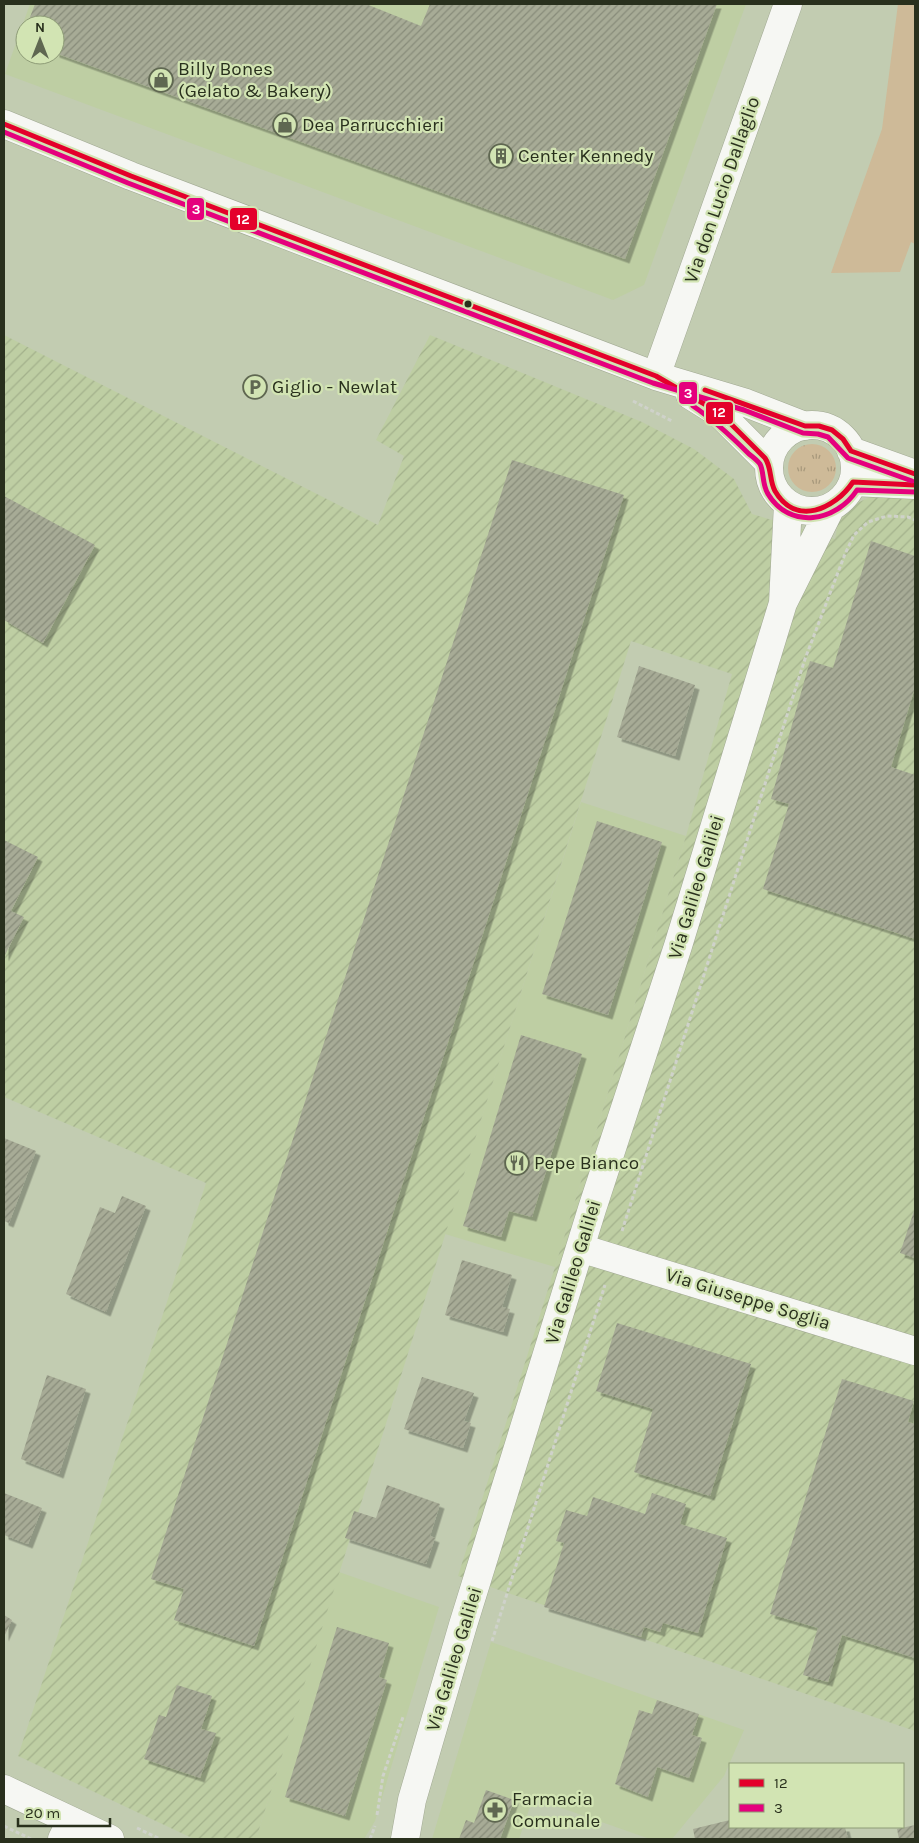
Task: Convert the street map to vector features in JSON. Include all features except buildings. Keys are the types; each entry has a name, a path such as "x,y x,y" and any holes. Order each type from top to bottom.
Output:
{"street":[{"name":"Via don Lucio Dallaglio","path":"656,376 788,4"},
{"path":"4,124 130,176 586,347 656,376 746,403 805,426"},
{"path":"656,376 720,412 769,463"},
{"path":"805,426 819,426 832,430 843,439 851,451 854,461 853,482 844,496 831,507 816,511 802,510 788,504 772,486 769,463 773,450 780,439 792,430 805,426"},
{"path":"851,451 915,474"},
{"path":"853,482 915,485"},
{"name":"Via Galileo Galilei","path":"783,603 788,504"},
{"name":"Via Galileo Galilei","path":"405,1839 412,1800 463,1625 580,1248 678,946 783,603 831,507"},
{"name":"Via Giuseppe Soglia","path":"580,1248 915,1351"},
{"path":"4,1789 66,1830 110,1839"},
{"name":"Via Galileo Galilei","path":"386,1839 412,1800"}],"path":[{"path":"632,401 675,422"},
{"path":"489,1650 821,613 854,535 868,522 887,516 908,517 915,520"},
{"path":"802,565 838,575"},
{"path":"4,1826 31,1839"}],"shaded area":[{"name":"Center Kennedy","path":"30,4 746,4 644,285 613,300 5,74 15,46 15,65 65,65 65,15 26,15"},
{"path":"4,335 378,525 404,456 376,440 430,335 642,422 694,449 734,479 752,514 835,539 838,523 849,507 870,497 902,494 915,497 915,1731 458,1576 555,1267 686,836 732,674 631,641 256,1839 194,1839 18,1756 206,1183 4,1097"},
{"path":"581,802 686,836 555,1267 445,1234"},
{"path":"339,1572 439,1607 375,1821 364,1839 256,1839"},
{"path":"491,1642 744,1730 724,1776 672,1839 650,1839 533,1798 519,1839 432,1839"}],"green space":[{"path":"898,4 915,4 915,244 911,242 900,272 831,273 882,129"},
{"path":"807,444 817,444 826,448 832,454 835,459 835,477 826,488 817,492 807,492 798,488 792,482 788,473 788,463 792,454 798,448"}],"transit line":[{"name":"12","path":"4,124 131,176 656,376 720,413 765,458 769,466 775,491 784,502 794,509 804,511 815,510 826,506 836,500 853,482 915,485"},
{"name":"3","path":"4,132 128,183 653,383 744,410 803,433 828,437 848,458 912,481"},
{"name":"12","path":"705,390 805,426 819,426 832,430 843,439 851,451 915,474"},
{"name":"3","path":"693,406 722,428 759,463 768,494 777,505 788,513 800,517 813,518 825,515 848,501 857,490 915,492"}],"place":[{"name":"Billy Bones (Gelato & Bakery)","path":"161,80"},
{"name":"Dea Parrucchieri","path":"285,125"},
{"name":"Center Kennedy","path":"501,156"},
{"name":"Giglio - Newlat","path":"255,387"},
{"name":"Pepe Bianco","path":"517,1163"},
{"name":"Farmacia Comunale","path":"495,1810"}]}
